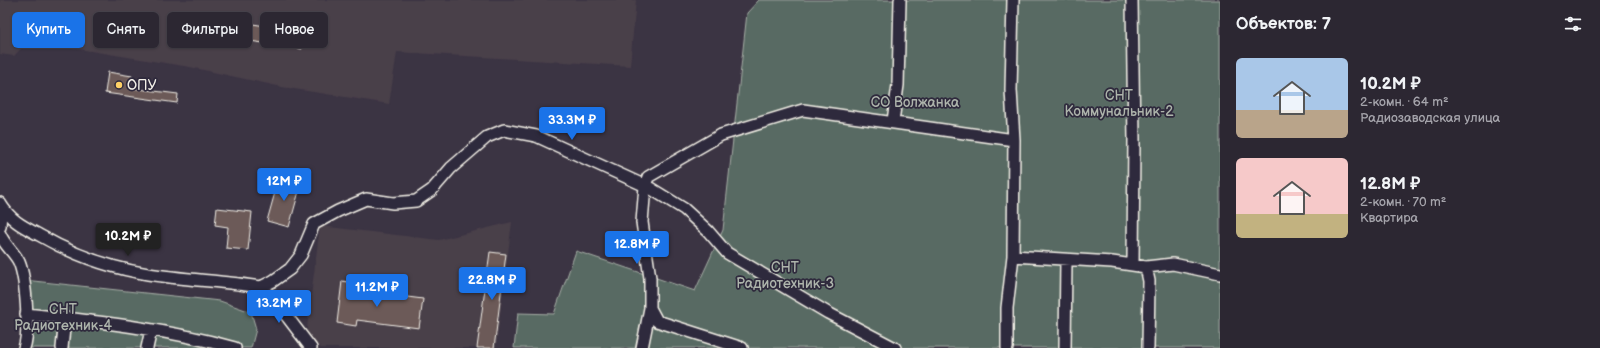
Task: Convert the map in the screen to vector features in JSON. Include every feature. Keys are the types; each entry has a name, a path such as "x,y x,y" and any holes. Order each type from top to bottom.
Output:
{"street":[{"path":"893,121 898,85 900,0"},
{"path":"1007,348 1007,308 1013,256 1014,140 1011,90 1012,0"},
{"path":"1132,0 1134,140 1133,264"},
{"path":"642,348 650,308 650,278 642,222 645,186 648,177 721,135 803,110 893,121 1014,140"},
{"path":"2,206 7,215 23,226 51,242 86,257 148,274 261,287 273,281 290,269 301,255 314,224 338,211 366,199 393,203 416,201 432,190 451,168 487,137 504,130 536,136 645,186 684,209 708,231 727,253 828,313 895,348"},
{"path":"0,227 2,206"},
{"path":"0,234 3,241 18,260 24,274 28,329 24,348"},
{"path":"1013,256 1133,264 1146,267 1173,264 1220,274"},
{"path":"1065,348 1066,260"},
{"path":"1146,267 1149,281 1148,348"},
{"path":"261,287 279,306 311,348"},
{"path":"650,308 657,321 742,348"},
{"path":"26,314 182,334 232,348"},
{"path":"62,348 65,318"},
{"path":"147,348 151,330"}],"shaded area":[{"path":"0,0 636,0 630,66 397,52 389,104 282,87 190,67 72,48 85,48 85,12 12,12 12,48 21,48 14,56 0,54"},
{"path":"512,222 496,348 321,348 306,336 320,226 439,240"}],"green space":[{"path":"759,0 1220,0 1220,348 514,348 518,313 554,314 576,251 695,291 723,230 747,13"},
{"name":"СНТ Радиотехник-4","path":"24,280 220,301 251,312 256,329 251,348 25,348"}],"building":[{"path":"252,24 260,25 260,43 252,41"},
{"path":"108,72 132,76 130,88 178,94 177,103 105,93"},
{"path":"279,178 301,184 289,227 267,221"},
{"path":"217,208 252,212 248,250 226,248 228,227 215,225"},
{"path":"490,252 506,254 494,348 477,348"},
{"path":"342,281 361,284 360,291 423,299 419,328 357,320 356,326 337,323"}],"place":[{"name":"ОПУ","path":"119,85"}],"park label":[{"name":"СО Волжанка","path":"915,102"},
{"name":"СНТ Коммунальник-2","path":"1119,104"},
{"name":"СНТ Радиотехник-3","path":"785,276"}]}
